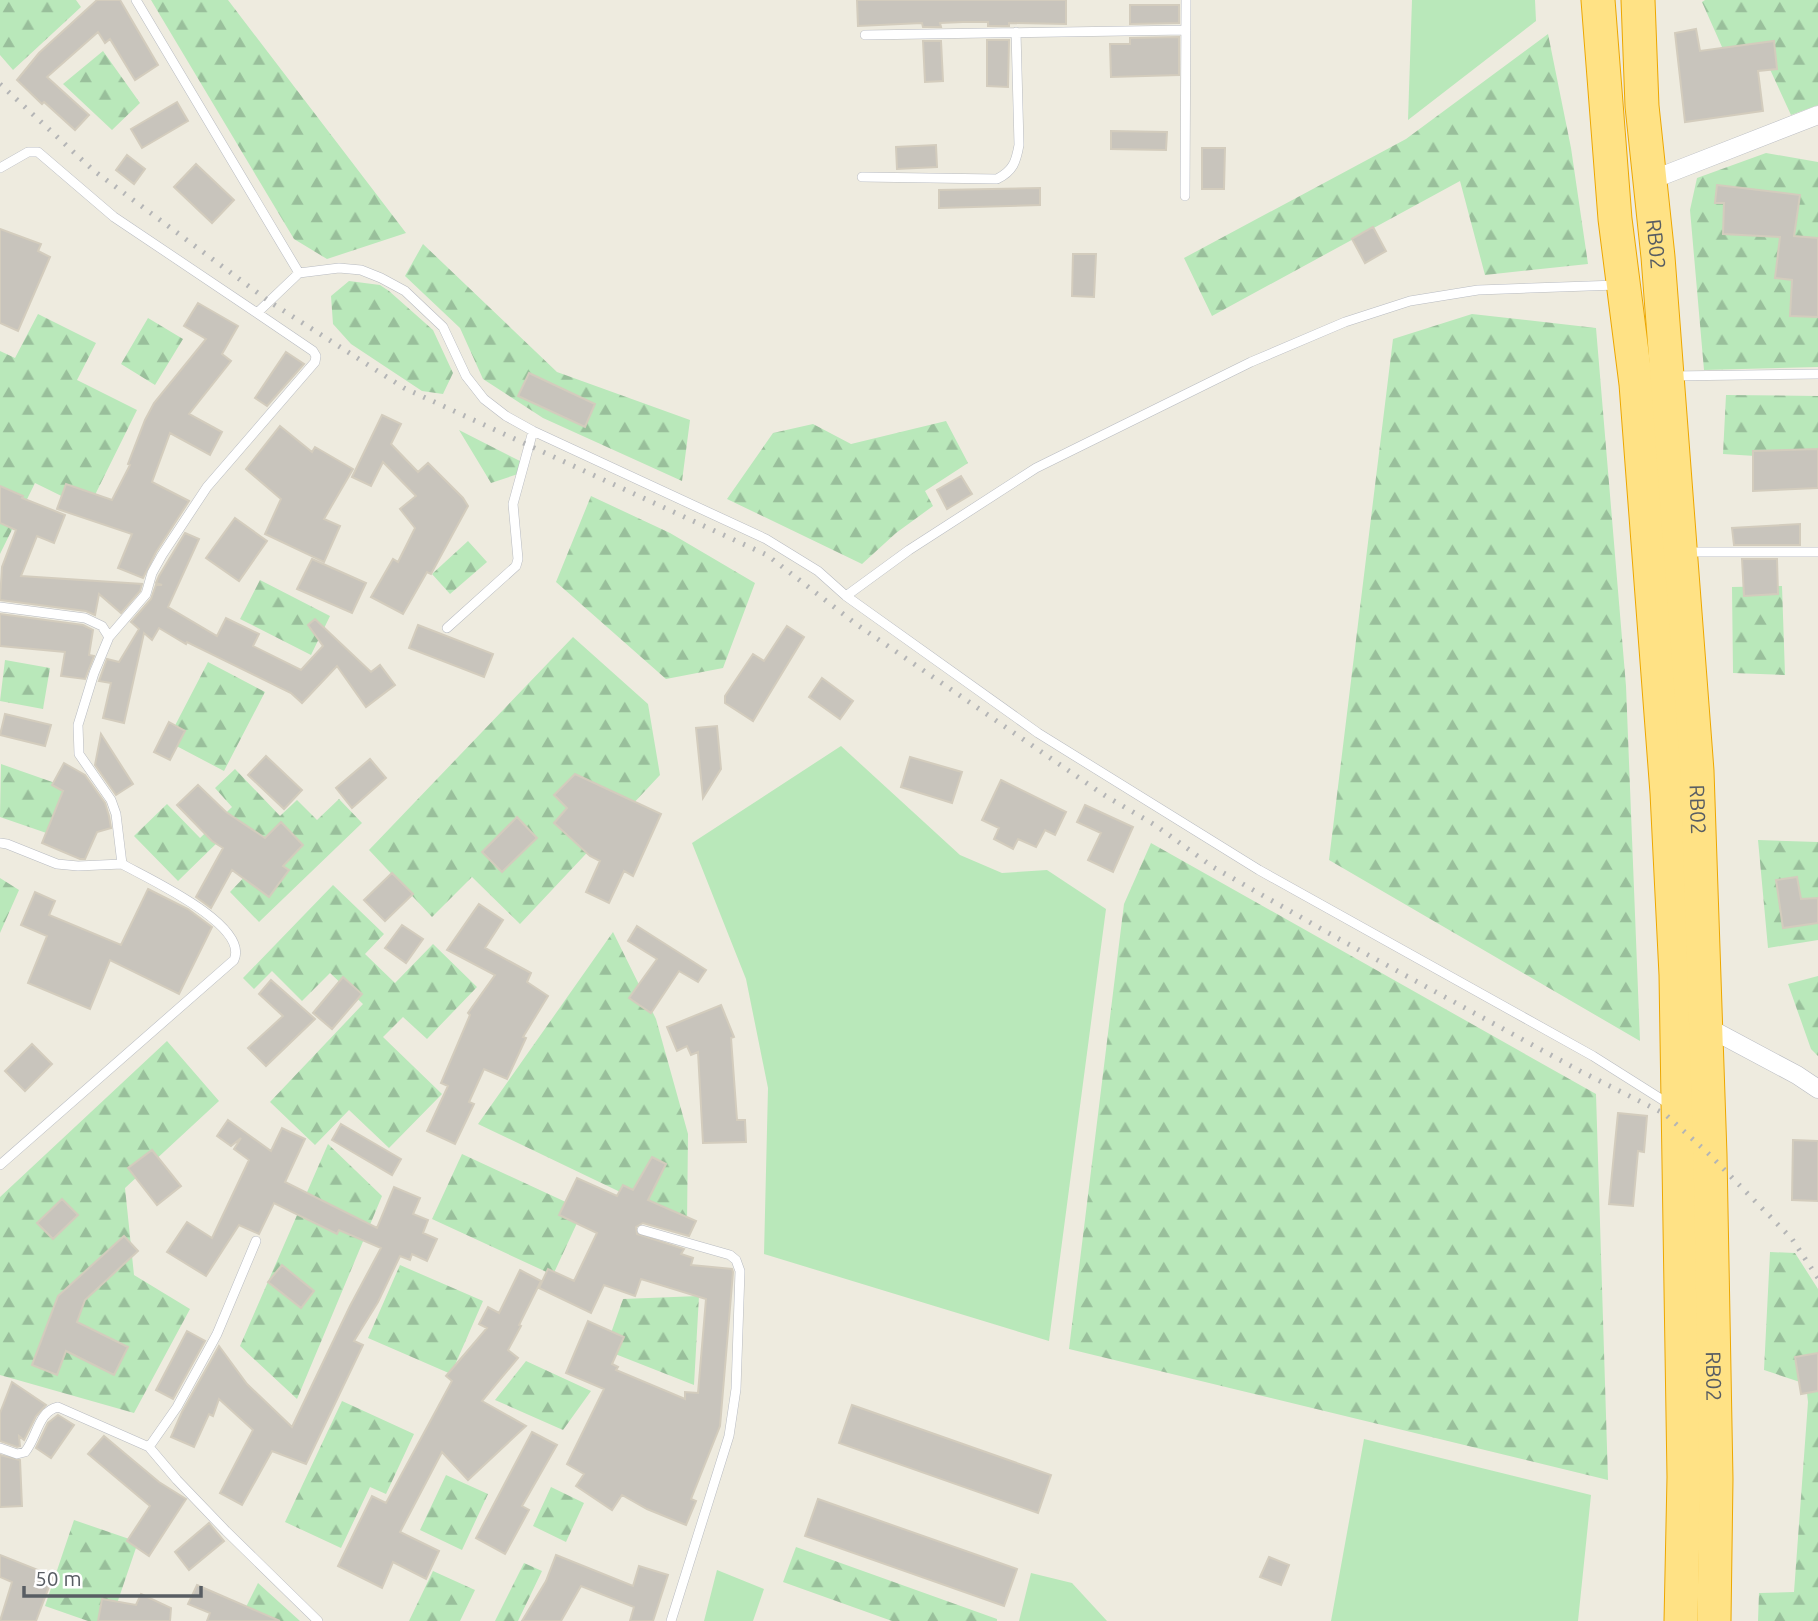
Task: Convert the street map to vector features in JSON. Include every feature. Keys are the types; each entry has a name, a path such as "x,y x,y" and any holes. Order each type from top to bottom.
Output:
{"highway":[{"name":"RB02","path":"1598,0 1622,285 1636,384 1666,779 1676,975 1684,1477 1681,1621"},
{"name":"RB02","path":"1638,0 1642,106 1658,257 1698,771 1707,1027 1716,1479 1714,1621"}],"street":[{"path":"1649,181 1818,115"},
{"path":"1707,1027 1797,1074 1818,1089"}],"lane":[{"path":"136,0 299,273"},
{"path":"1185,196 1186,0"},
{"path":"865,35 1186,30"},
{"path":"862,177 997,179 1006,174 1016,163 1019,145 1016,32"},
{"path":"0,168 28,152 38,152 114,217 313,351 316,356 315,362 207,487 162,555 152,573 148,592 109,637 84,700 77,741 79,754 104,788 116,814 122,864"},
{"path":"257,313 299,273 339,268 361,270 405,291 443,327 466,376 484,399 506,416 766,539 818,571 846,596 1038,733 1247,863 1593,1056 1678,1110"},
{"path":"846,596 909,550 1036,468 1251,362 1345,322 1410,300 1478,290 1622,285"},
{"path":"1667,376 1818,374"},
{"path":"447,628 516,566 518,559 513,504 533,431"},
{"path":"1679,552 1818,552"},
{"path":"0,607 85,618 102,626 109,637"},
{"path":"0,844 7,844 57,864 122,864 209,914 217,920 237,947 234,960 0,1165"},
{"path":"642,1230 730,1255 736,1260 740,1271 736,1389 729,1436 671,1621"},
{"path":"149,1447 177,1407 217,1334 256,1241"},
{"path":"0,1448 18,1454 25,1452 46,1414 51,1408 58,1407 149,1447 226,1531 318,1621"}],"green space":[{"path":"0,0 76,0 81,7 13,70 0,55"},
{"path":"151,0 228,0 406,233 327,259 294,239"},
{"path":"1412,0 1535,0 1536,21 1408,120"},
{"path":"1818,0 1818,105 1791,115 1762,52 1730,65 1702,2"},
{"path":"1548,34 1571,148 1588,264 1485,275 1460,181 1212,316 1184,258 1406,139"},
{"path":"103,51 140,103 112,130 63,84"},
{"path":"1766,153 1818,162 1818,367 1704,370 1690,210 1697,178"},
{"path":"423,244 557,372 690,420 682,481 543,418 483,379 460,328 405,276"},
{"path":"349,281 380,285 433,330 453,373 443,394 422,391 351,344 333,324 331,296"},
{"path":"38,314 96,343 77,380 137,410 88,509 35,483 0,554 0,351 15,358"},
{"path":"1472,314 1596,328 1626,686 1640,1041 1329,860 1393,339"},
{"path":"148,318 183,339 155,385 121,364"},
{"path":"1726,395 1818,396 1818,460 1723,454"},
{"path":"946,421 968,463 925,491 933,506 896,533 862,564 727,499 773,433 813,424 851,444"},
{"path":"459,430 522,462 518,474 491,483"},
{"path":"591,496 670,533 755,583 723,668 666,679 556,582"},
{"path":"468,541 487,562 450,594 432,574"},
{"path":"260,580 330,616 311,655 240,619"},
{"path":"1782,586 1785,675 1733,673 1732,587"},
{"path":"573,637 648,704 660,775 520,924 472,877 432,917 369,850"},
{"path":"5,660 50,668 43,709 0,701"},
{"path":"208,662 265,692 224,771 167,741"},
{"path":"841,746 960,855 1002,873 1047,870 1106,909 1049,1341 764,1254 768,1088 746,979 692,843"},
{"path":"1,764 75,790 58,837 0,817"},
{"path":"235,769 280,816 297,800 317,820 339,799 362,823 259,922 230,892 252,869 222,838 178,881 134,836 167,804 200,838 232,807 215,788"},
{"path":"1758,840 1818,842 1818,940 1768,948"},
{"path":"1151,843 1596,1094 1608,1480 1069,1349 1124,904"},
{"path":"0,878 19,890 0,933"},
{"path":"333,885 384,934 365,954 395,983 433,944 477,987 427,1039 403,1017 383,1037 442,1094 389,1148 349,1110 315,1145 270,1102 363,1004 330,973 302,1001 272,971 254,989 243,978"},
{"path":"613,932 656,1019 688,1134 687,1224 478,1124"},
{"path":"1818,976 1818,1056 1811,1049 1788,984"},
{"path":"167,1041 219,1101 125,1188 134,1275 190,1309 134,1413 0,1375 0,1197"},
{"path":"328,1144 382,1196 297,1399 240,1346"},
{"path":"462,1154 583,1210 553,1275 432,1219"},
{"path":"1770,1252 1795,1253 1818,1289 1818,1621 1758,1621 1759,1593 1794,1592 1808,1402 1806,1384 1764,1370"},
{"path":"400,1265 483,1301 451,1374 368,1338"},
{"path":"699,1296 694,1385 605,1350 623,1299"},
{"path":"526,1361 591,1391 563,1430 495,1400"},
{"path":"342,1401 414,1434 386,1494 370,1487 341,1548 285,1522"},
{"path":"1364,1439 1591,1495 1578,1621 1331,1621"},
{"path":"446,1475 488,1494 462,1550 420,1530"},
{"path":"551,1487 584,1503 566,1542 533,1526"},
{"path":"74,1520 138,1542 111,1621 88,1621 45,1606"},
{"path":"796,1547 997,1621 892,1621 783,1582"},
{"path":"524,1563 542,1571 518,1621 495,1621"},
{"path":"717,1570 764,1589 753,1621 704,1621"},
{"path":"433,1571 475,1590 460,1621 409,1621"},
{"path":"1031,1573 1072,1583 1107,1621 1019,1621"},
{"path":"258,1583 300,1621 239,1621"}],"building":[{"path":"97,0 120,0 158,65 135,80 110,39 105,43 98,32 47,77 89,115 75,130 17,80 39,53"},
{"path":"857,0 1066,0 1066,24 1009,23 1009,26 988,26 988,22 963,22 940,23 941,27 923,27 922,23 858,26"},
{"path":"1130,5 1179,5 1179,23 1130,24"},
{"path":"1696,29 1700,51 1774,41 1777,69 1758,71 1763,111 1685,122 1675,33"},
{"path":"1179,37 1179,75 1111,77 1110,44 1130,44 1130,38"},
{"path":"987,40 1009,40 1008,87 987,86"},
{"path":"923,41 941,41 943,81 925,82"},
{"path":"177,102 188,121 142,148 131,129"},
{"path":"1111,131 1167,132 1166,150 1111,149"},
{"path":"936,145 937,167 897,169 896,147"},
{"path":"1202,148 1225,148 1224,189 1202,189"},
{"path":"127,155 145,169 134,184 116,170"},
{"path":"196,164 234,200 212,223 174,187"},
{"path":"1717,185 1800,195 1794,236 1818,238 1818,317 1790,316 1792,280 1775,278 1780,237 1723,234 1724,203 1715,203"},
{"path":"1040,188 1040,205 939,208 939,190"},
{"path":"1373,227 1386,251 1365,263 1352,239"},
{"path":"0,229 41,244 38,251 50,257 18,331 0,323"},
{"path":"1073,254 1096,254 1094,297 1072,296"},
{"path":"198,303 238,326 222,354 231,361 189,414 222,432 210,455 170,433 152,482 189,501 156,552 143,578 118,568 132,534 57,509 66,484 112,500 130,465 128,464 145,420 154,403 206,339 184,326"},
{"path":"286,352 304,364 267,406 255,398"},
{"path":"529,373 595,404 585,427 518,396"},
{"path":"382,415 401,424 391,444 418,472 428,463 468,506 431,574 427,572 403,614 371,597 393,559 398,562 415,528 400,509 416,496 383,462 371,486 352,477"},
{"path":"280,426 312,452 315,447 353,469 324,519 340,526 324,562 265,534 281,499 246,469"},
{"path":"1818,449 1818,488 1753,491 1753,451"},
{"path":"961,476 972,494 947,509 937,490"},
{"path":"0,486 65,515 54,543 37,536 21,576 142,584 140,591 121,613 99,594 95,615 86,611 0,600 2,567 16,530 0,523"},
{"path":"235,518 267,541 239,581 206,558"},
{"path":"1800,524 1800,545 1734,545 1732,528"},
{"path":"185,533 199,539 168,607 217,636 226,618 259,634 253,646 301,670 323,646 308,625 315,619 371,672 380,665 395,685 366,707 337,666 302,703 291,693 187,642 186,644 159,628 152,640 144,633 124,723 103,718 111,683 99,681 107,659 119,662 139,629 131,622 151,599 156,585 162,585 156,583 159,576"},
{"path":"312,559 366,583 352,613 297,589"},
{"path":"1742,559 1777,559 1778,594 1744,596"},
{"path":"0,614 83,625 93,630 89,655 94,656 85,679 61,676 65,652 0,646"},
{"path":"418,625 493,654 484,677 409,648"},
{"path":"787,626 804,637 753,721 725,703 725,696 753,654 764,661"},
{"path":"822,678 853,701 840,719 809,697"},
{"path":"5,714 51,725 45,746 0,735"},
{"path":"169,722 185,731 170,760 154,752"},
{"path":"717,726 721,769 703,798 696,728"},
{"path":"101,734 133,784 116,795 95,765"},
{"path":"266,756 302,790 284,809 248,775"},
{"path":"910,757 962,772 952,803 901,787"},
{"path":"370,759 386,778 352,808 336,788"},
{"path":"64,763 85,775 105,803 109,816 111,828 97,832 85,859 42,843 63,791 52,785"},
{"path":"575,774 661,814 633,876 624,871 609,903 586,892 600,861 590,856 554,823 567,808 554,795"},
{"path":"1001,780 1066,812 1055,835 1045,830 1036,847 1018,839 1013,849 994,839 999,828 982,820"},
{"path":"198,785 226,812 265,838 281,822 303,845 283,866 289,870 269,897 232,870 211,908 196,897 223,848 212,841 177,805"},
{"path":"1085,805 1133,827 1113,872 1088,860 1101,833 1077,822"},
{"path":"517,817 537,838 502,872 482,852"},
{"path":"392,873 413,894 385,921 364,900"},
{"path":"1797,877 1801,899 1818,898 1818,923 1783,928 1776,880"},
{"path":"148,889 188,909 212,927 179,994 110,960 90,1009 28,983 47,936 21,925 35,892 55,901 49,915 121,945"},
{"path":"479,904 503,920 485,948 531,973 527,982 548,996 523,1037 526,1038 507,1079 484,1069 469,1102 474,1104 455,1144 427,1131 448,1086 441,1083 470,1015 468,1013 495,975 447,950"},
{"path":"402,925 423,939 406,963 385,948"},
{"path":"637,926 706,970 698,982 679,971 651,1013 629,998 657,959 628,941"},
{"path":"343,977 362,994 332,1029 313,1013"},
{"path":"271,980 315,1019 266,1066 248,1048 283,1016 259,994"},
{"path":"721,1005 734,1037 731,1038 737,1120 745,1120 746,1142 703,1143 698,1052 691,1055 687,1046 677,1051 667,1027"},
{"path":"32,1044 52,1064 25,1091 5,1071"},
{"path":"1618,1113 1647,1116 1644,1152 1638,1151 1633,1206 1609,1204"},
{"path":"228,1120 271,1151 282,1128 305,1139 285,1182 377,1228 394,1187 420,1198 413,1214 428,1220 423,1233 437,1239 427,1261 412,1254 410,1260 400,1256 378,1302 354,1341 363,1345 306,1464 272,1451 242,1505 220,1493 253,1430 219,1399 213,1416 209,1414 194,1447 171,1437 182,1412 219,1346 247,1384 292,1427 381,1248 339,1230 337,1234 274,1203 259,1234 239,1225 206,1276 167,1252 187,1222 212,1238 249,1160 234,1149 241,1138 231,1146 217,1136"},
{"path":"341,1124 401,1159 392,1175 332,1140"},
{"path":"1793,1140 1818,1141 1818,1201 1792,1200"},
{"path":"152,1150 181,1186 157,1205 128,1168"},
{"path":"652,1157 666,1164 648,1200 696,1221 689,1236 643,1223 636,1227 637,1234 684,1249 681,1254 693,1258 691,1265 732,1269 733,1272 720,1426 691,1499 696,1501 686,1525 622,1495 612,1510 576,1486 584,1474 567,1464 604,1389 566,1373 588,1321 624,1337 612,1364 618,1367 616,1370 685,1399 685,1392 698,1393 706,1299 641,1279 635,1296 604,1285 591,1313 539,1288 548,1269 574,1281 597,1233 559,1215 577,1178 617,1196 623,1185 633,1190"},
{"path":"62,1199 78,1215 53,1239 37,1223"},
{"path":"124,1236 138,1251 85,1300 77,1322 128,1347 114,1375 66,1351 57,1375 32,1365 58,1296"},
{"path":"282,1265 314,1291 301,1308 268,1282"},
{"path":"520,1270 541,1281 508,1350 518,1358 482,1401 526,1426 468,1480 442,1452 400,1532 439,1551 426,1579 393,1562 382,1588 338,1566 372,1496 386,1503 452,1381 446,1376 487,1328 479,1324 488,1307 499,1313"},
{"path":"187,1331 205,1341 173,1399 156,1390"},
{"path":"1818,1353 1818,1391 1801,1394 1795,1357"},
{"path":"12,1382 46,1405 36,1416 24,1440 19,1436 20,1446 17,1447 0,1441 0,1413"},
{"path":"852,1405 1051,1475 1038,1513 839,1443"},
{"path":"58,1415 74,1425 51,1458 36,1448 48,1423"},
{"path":"532,1432 557,1445 522,1506 529,1510 505,1554 476,1538"},
{"path":"104,1436 159,1482 186,1499 149,1556 127,1541 150,1506 88,1454"},
{"path":"0,1455 20,1460 22,1506 0,1507"},
{"path":"818,1499 1017,1569 1004,1606 805,1536"},
{"path":"209,1523 224,1541 189,1570 175,1552"},
{"path":"0,1555 53,1576 36,1621 0,1621 12,1582 0,1577"},
{"path":"556,1555 633,1586 639,1566 668,1575 653,1621 630,1621 634,1607 581,1586 561,1621 522,1621 546,1581"},
{"path":"1269,1557 1289,1565 1281,1585 1260,1577"},
{"path":"197,1585 280,1621 207,1621 210,1613 188,1604"},
{"path":"141,1594 171,1608 170,1621 98,1621 102,1599 136,1605"}],"railway":[{"path":"0,84 93,170 270,302 404,388 767,555 856,624 1213,867 1580,1071 1665,1114 1710,1155 1792,1239 1818,1278"}]}
